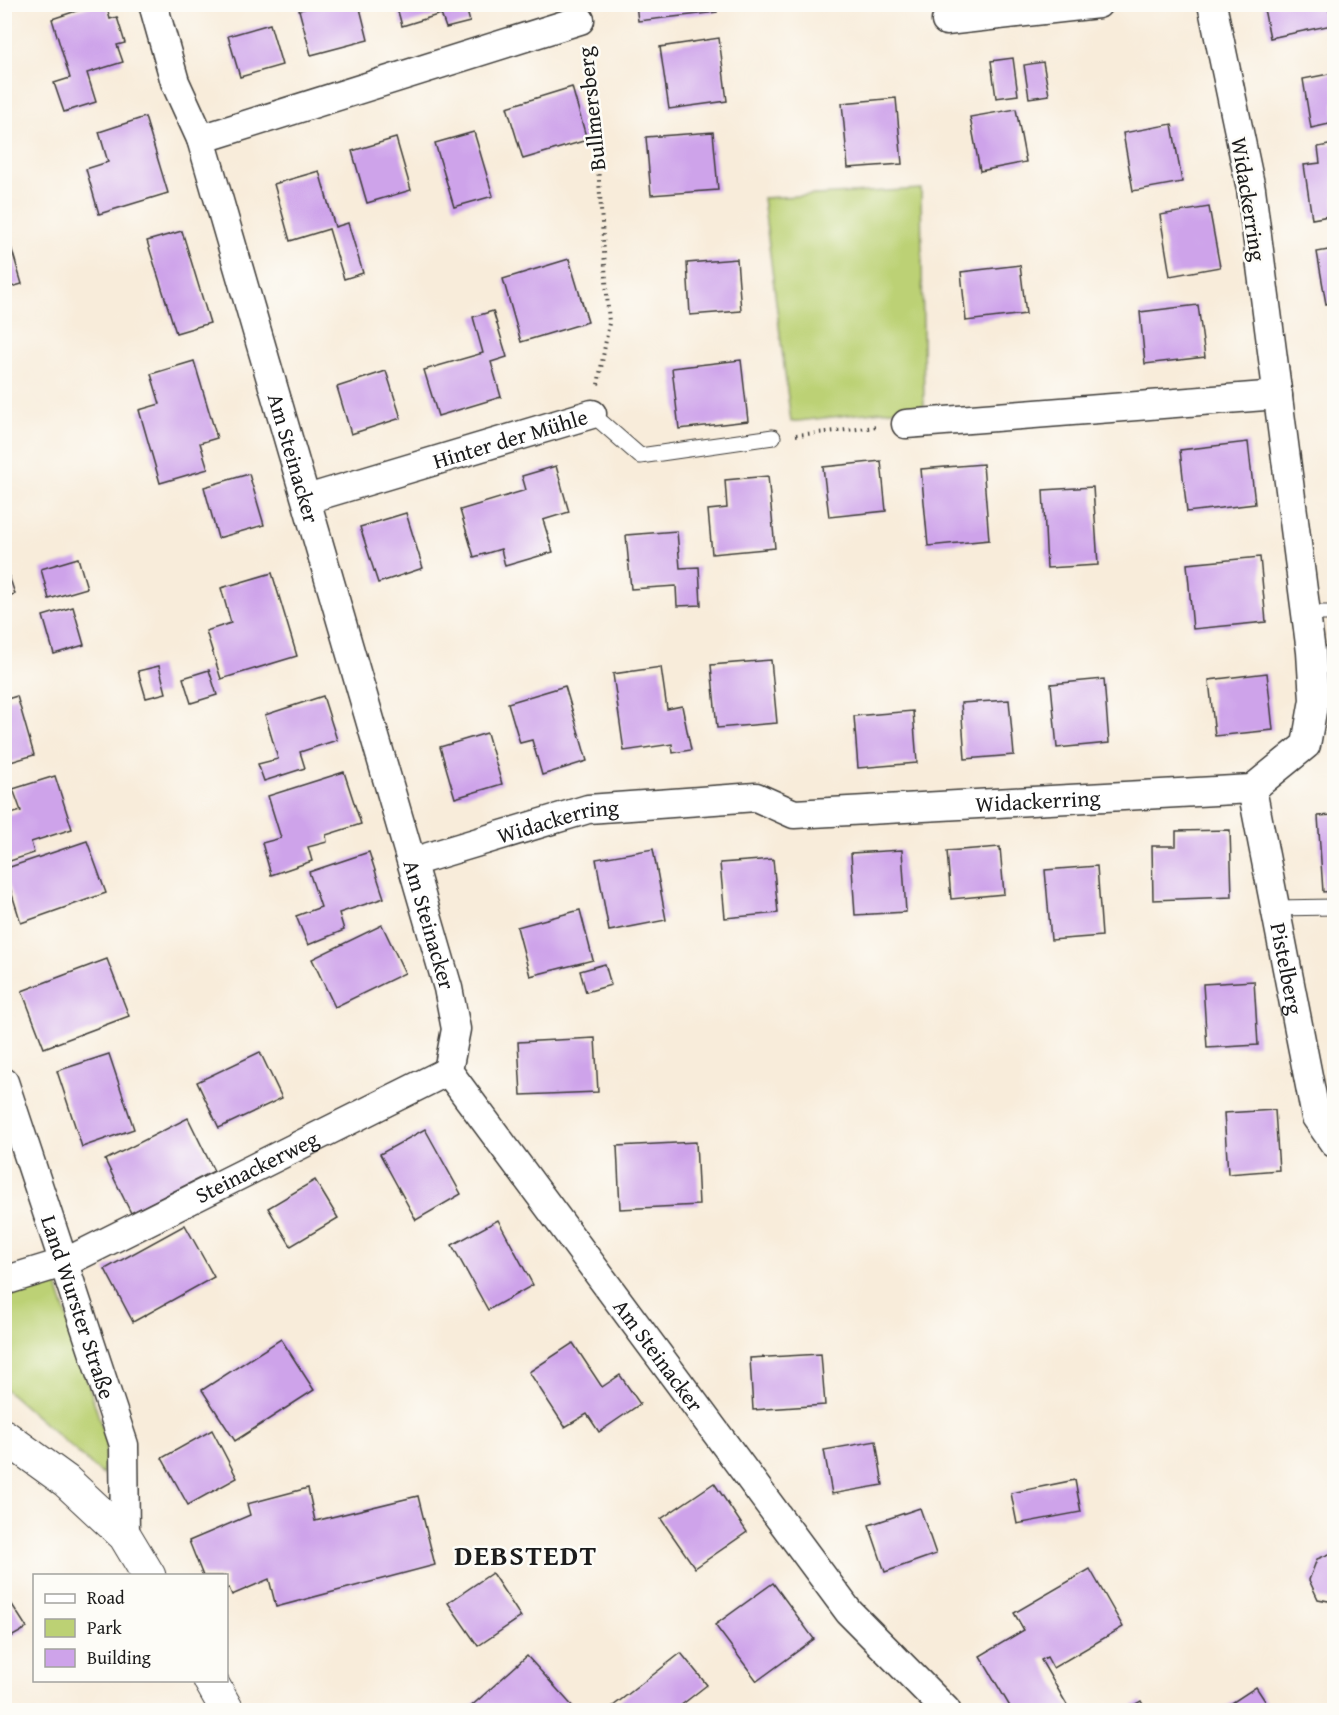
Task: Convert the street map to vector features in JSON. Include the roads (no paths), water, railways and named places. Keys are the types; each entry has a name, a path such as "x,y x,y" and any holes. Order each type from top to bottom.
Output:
{"main road":[{"path":"4,1436 66,1481 125,1536 147,1574"},
{"path":"211,1682 227,1710"}],"street":[{"name":"Am Steinacker","path":"153,4 175,82 201,139 448,988 456,1029 448,1071 849,1612 946,1710"},
{"path":"945,21 1098,4"},
{"name":"Widackerring","path":"412,862 588,809 756,797 794,814 1252,789 1306,745 1314,700 1306,614 1251,189 1212,4"},
{"name":"Bullmersberg","path":"201,139 580,20"},
{"path":"906,424 1278,394"},
{"name":"Hinter der Mühle","path":"307,499 592,414"},
{"name":"Pistelberg","path":"1252,789 1316,1117 1335,1143"},
{"name":"Steinackerweg","path":"4,1281 66,1262 448,1071"},
{"name":"Land Wurster Straße","path":"4,1082 66,1262 124,1444 125,1536"}],"lane":[{"name":"Hinter der Mühle","path":"592,414 640,456 773,437"},
{"path":"1306,614 1335,613"},
{"path":"1276,912 1335,907"},
{"path":"1276,912 1335,915"}],"district":[{"name":"DEBSTEDT","path":"526,1554"}]}
